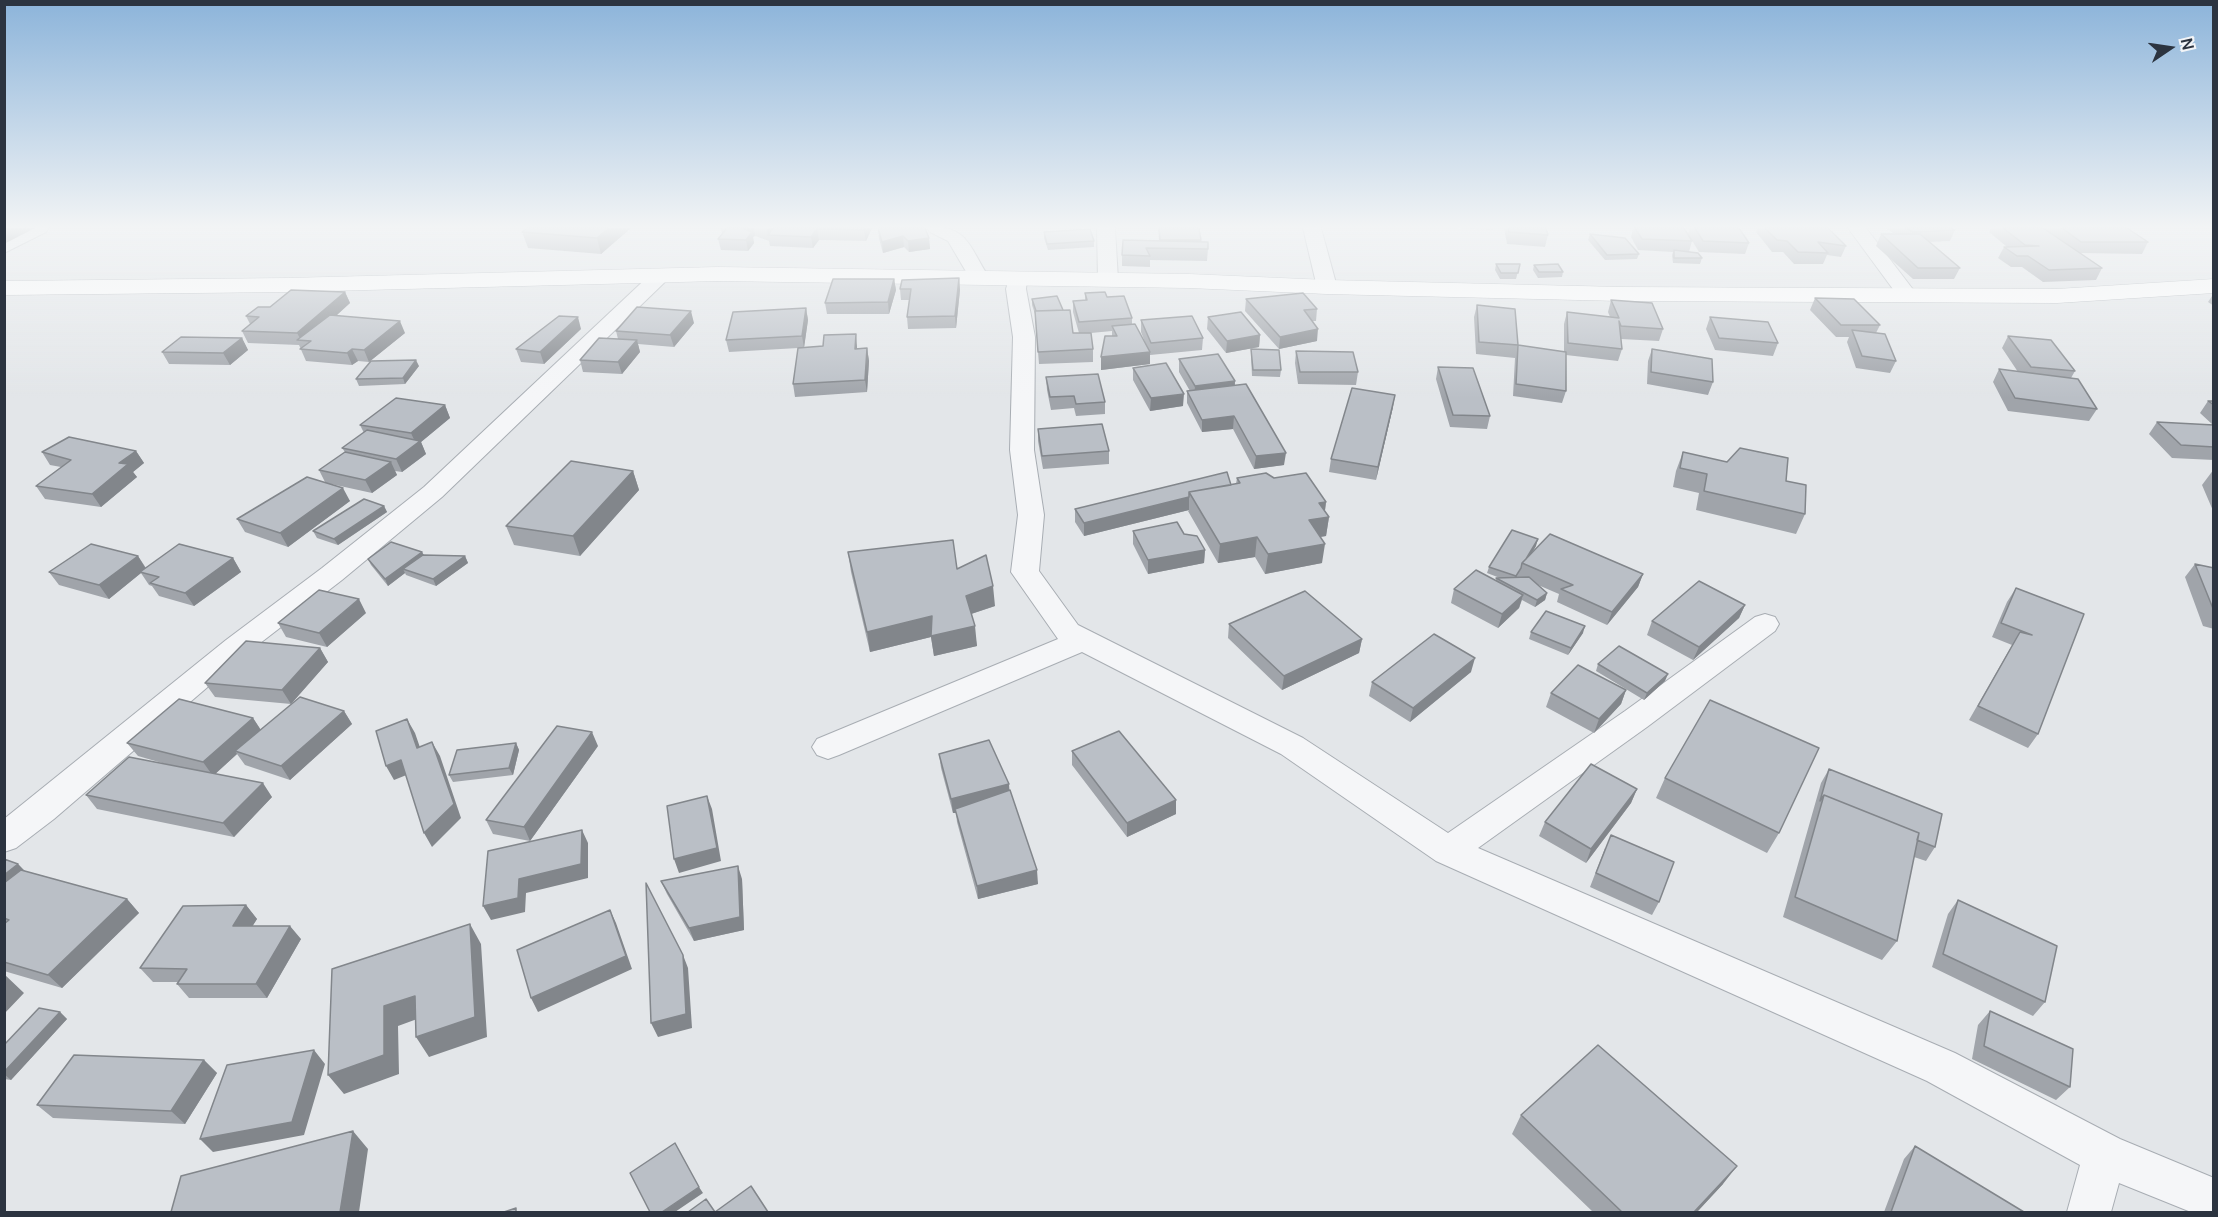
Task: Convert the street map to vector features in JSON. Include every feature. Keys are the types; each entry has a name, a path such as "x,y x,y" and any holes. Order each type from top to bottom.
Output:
{"street":[{"path":"4,288 297,285"},
{"path":"4,838 42,810 236,647 332,574 433,492 651,285"},
{"path":"1016,285 1024,337 1022,450 1031,514 1025,572 1068,632 1292,746 1448,851 1941,1067 2104,1155 2214,1200"},
{"path":"1277,285 1622,294 1908,296 2056,296 2214,286"},
{"path":"1900,285 1908,296"},
{"path":"1448,851 1636,719 1765,624"},
{"path":"828,747 1083,640"},
{"path":"2089,1212 2104,1155"}],"building":[{"path":"831,285 892,285 888,302 825,303"},
{"path":"901,285 958,285 955,316 907,317 911,289 900,289"},
{"path":"291,290 345,292 297,333 242,331 259,317 246,316 258,307 270,307"},
{"path":"1105,292 1107,297 1124,296 1132,318 1079,322 1073,301 1087,300 1085,293"},
{"path":"1303,293 1317,309 1304,310 1318,329 1280,337 1246,299"},
{"path":"1057,296 1063,310 1036,311 1032,299"},
{"path":"1815,298 1854,299 1880,325 1841,325"},
{"path":"1611,300 1652,303 1663,329 1621,326 1619,321 1622,349 1568,343 1567,312 1619,318"},
{"path":"1477,305 1515,309 1518,345 1479,342"},
{"path":"637,307 691,311 670,335 616,331"},
{"path":"806,308 802,336 726,340 733,312"},
{"path":"1070,310 1073,333 1091,333 1093,349 1038,352 1035,311"},
{"path":"1241,312 1260,335 1227,341 1208,317"},
{"path":"330,315 400,321 364,350 352,349 347,353 300,349 311,341 297,340"},
{"path":"559,316 578,317 540,352 516,349"},
{"path":"1192,316 1203,338 1151,343 1141,320"},
{"path":"1710,317 1768,322 1778,343 1719,338"},
{"path":"1135,324 1150,352 1101,357 1105,336 1117,336 1112,326"},
{"path":"1852,330 1885,334 1896,361 1862,356"},
{"path":"856,334 855,349 867,348 865,380 793,384 798,348 823,346 824,335"},
{"path":"2008,336 2051,340 2075,371 2031,367"},
{"path":"181,337 242,338 223,353 162,352"},
{"path":"599,338 637,340 618,362 580,360"},
{"path":"1518,345 1566,352 1566,391 1516,384"},
{"path":"1251,349 1279,350 1281,370 1253,370"},
{"path":"1652,349 1712,359 1713,382 1651,372"},
{"path":"1296,351 1353,352 1358,372 1300,372"},
{"path":"1218,354 1235,381 1195,386 1179,359"},
{"path":"416,360 403,378 356,379 371,361"},
{"path":"1166,363 1184,394 1151,398 1133,368"},
{"path":"1438,367 1473,368 1490,416 1453,415"},
{"path":"1999,369 2078,379 2097,409 2015,398"},
{"path":"1098,374 1105,402 1076,404 1074,396 1050,397 1046,377"},
{"path":"1246,384 1286,453 1256,456 1234,416 1202,420 1187,391"},
{"path":"1352,388 1395,395 1378,467 1331,459"},
{"path":"396,398 445,405 411,433 360,425"},
{"path":"2157,422 2214,425 2214,447 2181,445"},
{"path":"1102,424 1109,451 1042,456 1038,429"},
{"path":"367,430 420,441 396,459 342,448"},
{"path":"69,437 136,451 119,463 128,464 92,494 36,486 71,460 42,452"},
{"path":"1740,448 1788,458 1786,481 1806,485 1805,514 1704,491 1707,474 1680,468 1683,452 1727,462"},
{"path":"345,452 391,462 365,480 319,470"},
{"path":"571,461 633,471 573,536 506,526"},
{"path":"1227,472 1231,485 1189,492 1189,497 1084,523 1075,509"},
{"path":"1266,473 1274,478 1306,473 1326,502 1319,503 1329,517 1309,520 1325,544 1268,554 1257,537 1220,544 1189,492 1240,483 1237,478"},
{"path":"307,477 343,488 280,533 237,519"},
{"path":"364,499 384,506 334,539 313,531"},
{"path":"1177,522 1184,534 1197,536 1205,550 1148,560 1133,531"},
{"path":"1512,530 1538,539 1516,576 1489,567"},
{"path":"1550,534 1643,574 1612,612 1561,589 1573,585 1522,563"},
{"path":"953,540 957,569 986,555 993,586 966,596 975,626 931,636 932,616 867,632 848,552"},
{"path":"391,542 422,552 385,579 368,559"},
{"path":"91,544 138,556 99,585 49,572"},
{"path":"179,544 233,558 185,593 150,583 159,577 140,572"},
{"path":"423,555 465,556 433,579 403,569"},
{"path":"2195,564 2214,568 2214,611"},
{"path":"1476,570 1523,595 1502,614 1454,589"},
{"path":"1529,577 1547,593 1537,600 1496,578"},
{"path":"1699,581 1745,605 1699,647 1652,621"},
{"path":"2016,588 2084,614 2038,734 1978,706 2020,632 2032,635 2001,623"},
{"path":"319,590 359,599 319,633 278,623"},
{"path":"1305,591 1362,639 1284,676 1229,624"},
{"path":"1546,611 1585,626 1571,648 1531,632"},
{"path":"1434,634 1475,658 1413,708 1372,682"},
{"path":"246,641 320,648 282,690 205,683"},
{"path":"1619,646 1668,674 1647,693 1598,664"},
{"path":"1578,665 1626,690 1599,719 1551,693"},
{"path":"300,697 344,711 281,766 235,751"},
{"path":"179,699 253,718 203,762 127,743"},
{"path":"1710,700 1819,748 1779,833 1665,778"},
{"path":"407,719 417,748 432,742 454,804 424,833 401,760 386,766 376,731"},
{"path":"557,726 592,732 524,827 486,820"},
{"path":"1119,731 1176,800 1127,823 1072,751"},
{"path":"989,740 1009,784 951,799 939,754"},
{"path":"516,743 509,768 449,775 457,750"},
{"path":"129,757 263,783 223,823 86,795"},
{"path":"1591,764 1637,789 1591,849 1545,822"},
{"path":"1829,769 1942,814 1935,847 1917,840 1919,833 1824,795 1820,801"},
{"path":"1010,790 1037,870 977,886 955,809"},
{"path":"1824,795 1919,833 1897,941 1795,897"},
{"path":"707,796 717,848 674,859 667,806"},
{"path":"582,830 581,864 519,879 518,898 483,906 488,851"},
{"path":"1611,835 1674,862 1659,902 1596,873"},
{"path":"4,859 18,864 4,875"},
{"path":"738,866 740,917 689,928 661,881"},
{"path":"21,870 127,899 48,975 4,962 4,924 9,920 4,918 4,883"},
{"path":"646,883 683,955 686,1014 651,1023"},
{"path":"1958,900 2057,946 2045,1002 1943,954"},
{"path":"246,905 233,926 290,926 256,984 177,984 187,969 140,968 183,906"},
{"path":"610,910 626,956 531,998 517,950"},
{"path":"470,924 475,1017 416,1037 415,996 384,1006 384,1055 328,1075 332,969"},
{"path":"39,1008 60,1012 4,1072 4,1045"},
{"path":"1990,1011 2073,1049 2070,1087 1984,1046"},
{"path":"1598,1045 1737,1166 1694,1212 1622,1212 1521,1115"},
{"path":"314,1050 292,1122 200,1139 227,1065"},
{"path":"74,1055 204,1060 171,1111 37,1105"},
{"path":"353,1131 340,1212 171,1212 181,1176"},
{"path":"675,1143 699,1187 662,1212 650,1212 630,1173"},
{"path":"1915,1146 2024,1212 1891,1212"},
{"path":"751,1186 768,1212 715,1212"},
{"path":"706,1199 715,1212 688,1212"},
{"path":"516,1208 516,1212 504,1212"}]}
